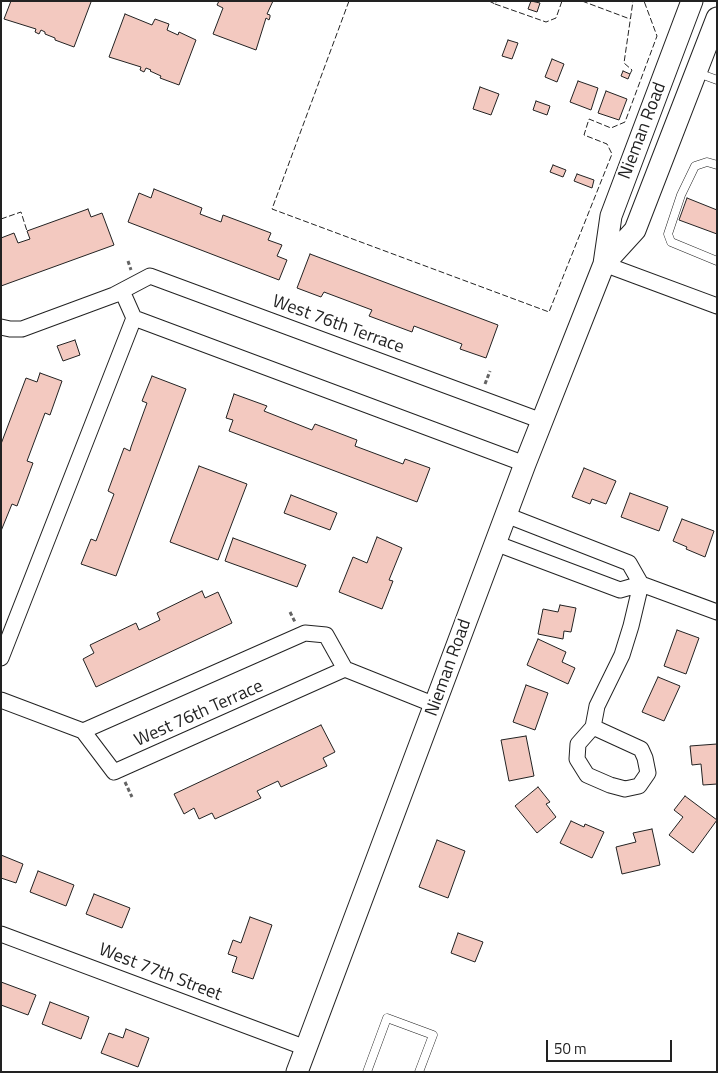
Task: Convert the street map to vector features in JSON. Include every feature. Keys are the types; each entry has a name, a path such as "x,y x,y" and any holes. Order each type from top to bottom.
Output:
{"street":[{"name":"Nieman Road","path":"297,1072 525,464 604,264 611,216 692,1"},
{"name":"Nieman Road","path":"604,264 636,230 717,18"},
{"path":"604,264 717,306"},
{"name":"West 76th Terrace","path":"1,327 22,329 122,291 150,276 542,421"},
{"path":"1,658 134,318 122,291"},
{"path":"134,318 525,464"},
{"path":"506,515 629,563 641,584 624,648 597,706 593,727 578,744 577,759 587,775 625,789 639,786 648,772 641,749 593,727"},
{"path":"495,543 620,590 641,584 717,612"},
{"name":"West 76th Terrace","path":"305,633 326,635 345,669 114,772 83,731 305,633"},
{"path":"345,669 435,705"},
{"path":"1,700 83,731"},
{"name":"West 77th Street","path":"1,934 306,1048"}],"lane":[{"path":"696,72 717,80"},
{"path":"717,165 707,162 695,166 681,195 668,234 671,242 717,261"},
{"path":"367,1072 387,1018 433,1035 420,1072"}],"building":[{"path":"11,1 91,2 74,47 55,40 55,38 41,30 39,34 35,32 36,29 4,19"},
{"path":"219,1 273,1 267,14 270,15 269,20 266,18 256,50 213,34 223,8 217,5"},
{"path":"531,1 540,3 537,12 528,9"},
{"path":"125,14 152,25 155,19 169,24 167,30 178,35 179,32 196,40 179,85 160,78 161,76 146,68 144,72 140,70 141,67 109,57"},
{"path":"508,40 518,43 512,59 502,56"},
{"path":"552,59 564,64 557,82 545,77"},
{"path":"623,71 630,74 628,79 621,76"},
{"path":"578,81 598,88 591,110 570,102"},
{"path":"480,87 499,94 491,115 473,109"},
{"path":"606,91 627,99 619,120 598,113"},
{"path":"536,101 550,106 547,115 533,110"},
{"path":"553,165 566,170 563,177 550,172"},
{"path":"577,174 594,180 592,188 574,181"},
{"path":"154,189 202,208 200,214 221,222 223,215 271,233 268,240 282,245 277,256 287,260 279,280 128,222 139,193 151,198"},
{"path":"687,198 717,210 717,234 679,220"},
{"path":"88,209 91,217 102,213 114,245 1,286 1,238 14,233 18,243 30,239 27,231"},
{"path":"310,254 498,325 486,358 460,349 462,344 414,326 412,332 369,316 372,310 324,292 321,297 297,288"},
{"path":"75,340 80,355 63,361 57,346"},
{"path":"40,373 62,381 50,415 45,413 27,461 33,463 17,506 12,504 1,531 1,444 26,378 37,382"},
{"path":"152,376 186,389 116,576 81,564 91,539 96,541 114,494 108,491 124,448 130,451 147,403 142,401"},
{"path":"234,394 267,406 264,411 312,430 315,424 357,440 355,446 403,464 405,459 430,468 417,502 229,431 233,420 226,418"},
{"path":"199,466 247,484 218,560 170,542"},
{"path":"584,468 616,481 606,504 592,499 590,504 572,497"},
{"path":"630,493 668,507 659,531 621,517"},
{"path":"291,495 337,513 330,530 284,513"},
{"path":"682,519 714,531 705,557 673,541"},
{"path":"377,537 402,548 389,580 393,581 382,609 339,592 353,557 367,563"},
{"path":"233,538 306,565 297,587 225,561"},
{"path":"202,591 205,598 218,592 232,623 96,687 83,659 94,653 90,645 136,623 139,630 160,620 157,613"},
{"path":"560,605 576,608 571,632 564,631 563,639 538,634 543,609 558,612"},
{"path":"677,630 699,638 686,674 664,666"},
{"path":"538,639 566,652 562,662 575,668 568,684 527,665"},
{"path":"658,677 680,686 664,721 642,712"},
{"path":"526,685 548,693 535,730 513,722"},
{"path":"321,725 335,752 323,758 327,766 281,787 278,781 257,791 261,798 215,819 212,813 199,819 194,808 184,814 174,794"},
{"path":"526,736 534,776 509,781 501,740"},
{"path":"717,744 717,784 703,785 701,764 692,765 690,746"},
{"path":"538,787 550,802 546,804 556,817 537,833 515,806"},
{"path":"685,796 717,820 693,853 669,835 683,817 674,810"},
{"path":"571,821 584,827 585,824 604,832 592,858 560,843"},
{"path":"652,829 660,865 622,874 616,847 636,842 633,833"},
{"path":"437,840 465,851 448,898 419,887"},
{"path":"1,855 23,864 16,883 1,878"},
{"path":"38,871 74,885 66,906 30,892"},
{"path":"94,894 130,908 122,928 86,914"},
{"path":"250,917 272,925 253,979 232,972 237,957 228,954 233,940 241,943"},
{"path":"458,933 483,942 475,962 451,953"},
{"path":"1,982 36,995 28,1015 1,1005"},
{"path":"50,1002 89,1017 81,1039 42,1024"},
{"path":"126,1029 149,1038 138,1067 101,1053 109,1033 123,1038"}],"fence":[{"path":"349,1 272,209 549,312 612,154 607,144 584,135 589,119 611,128 625,122 657,36 644,1"},
{"path":"489,1 495,4 497,1"},
{"path":"495,4 546,22 556,18 562,1"},
{"path":"582,1 630,19"},
{"path":"630,74 632,70 624,63 633,1"},
{"path":"1,219 21,212 27,231"}]}
